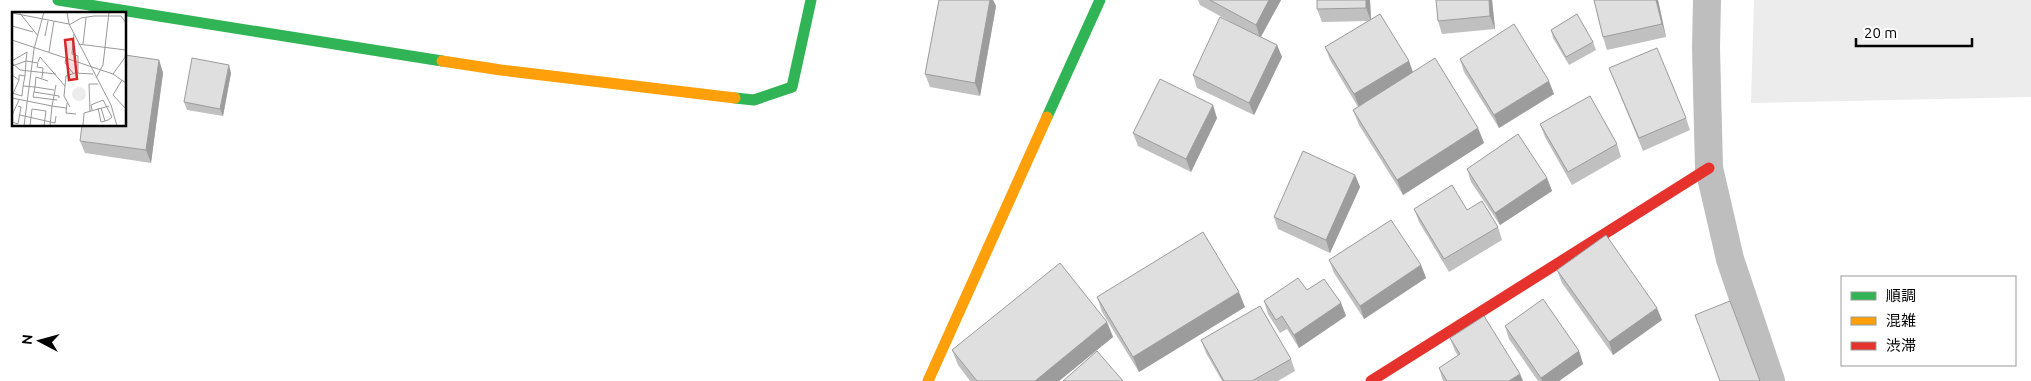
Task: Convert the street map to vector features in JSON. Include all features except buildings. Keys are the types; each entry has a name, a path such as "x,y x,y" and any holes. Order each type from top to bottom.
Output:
{"street":[{"path":"58,0 501,70 754,100 792,87 811,0"},
{"path":"928,381 1100,0"},
{"path":"1707,0 1706,48 1709,168 1730,259 1771,381"},
{"path":"1371,381 1709,168"}],"shaded area":[{"path":"1754,0 2031,0 2031,97 1751,103"}],"traffic: fast":[{"path":"58,0 442,61"},
{"path":"735,98 754,100 792,87 811,0"},
{"path":"1047,117 1100,0"}],"traffic: slow":[{"path":"442,61 501,70 735,98"},
{"path":"928,381 1047,117"}],"traffic: jam":[{"path":"1371,381 1709,168"}]}
